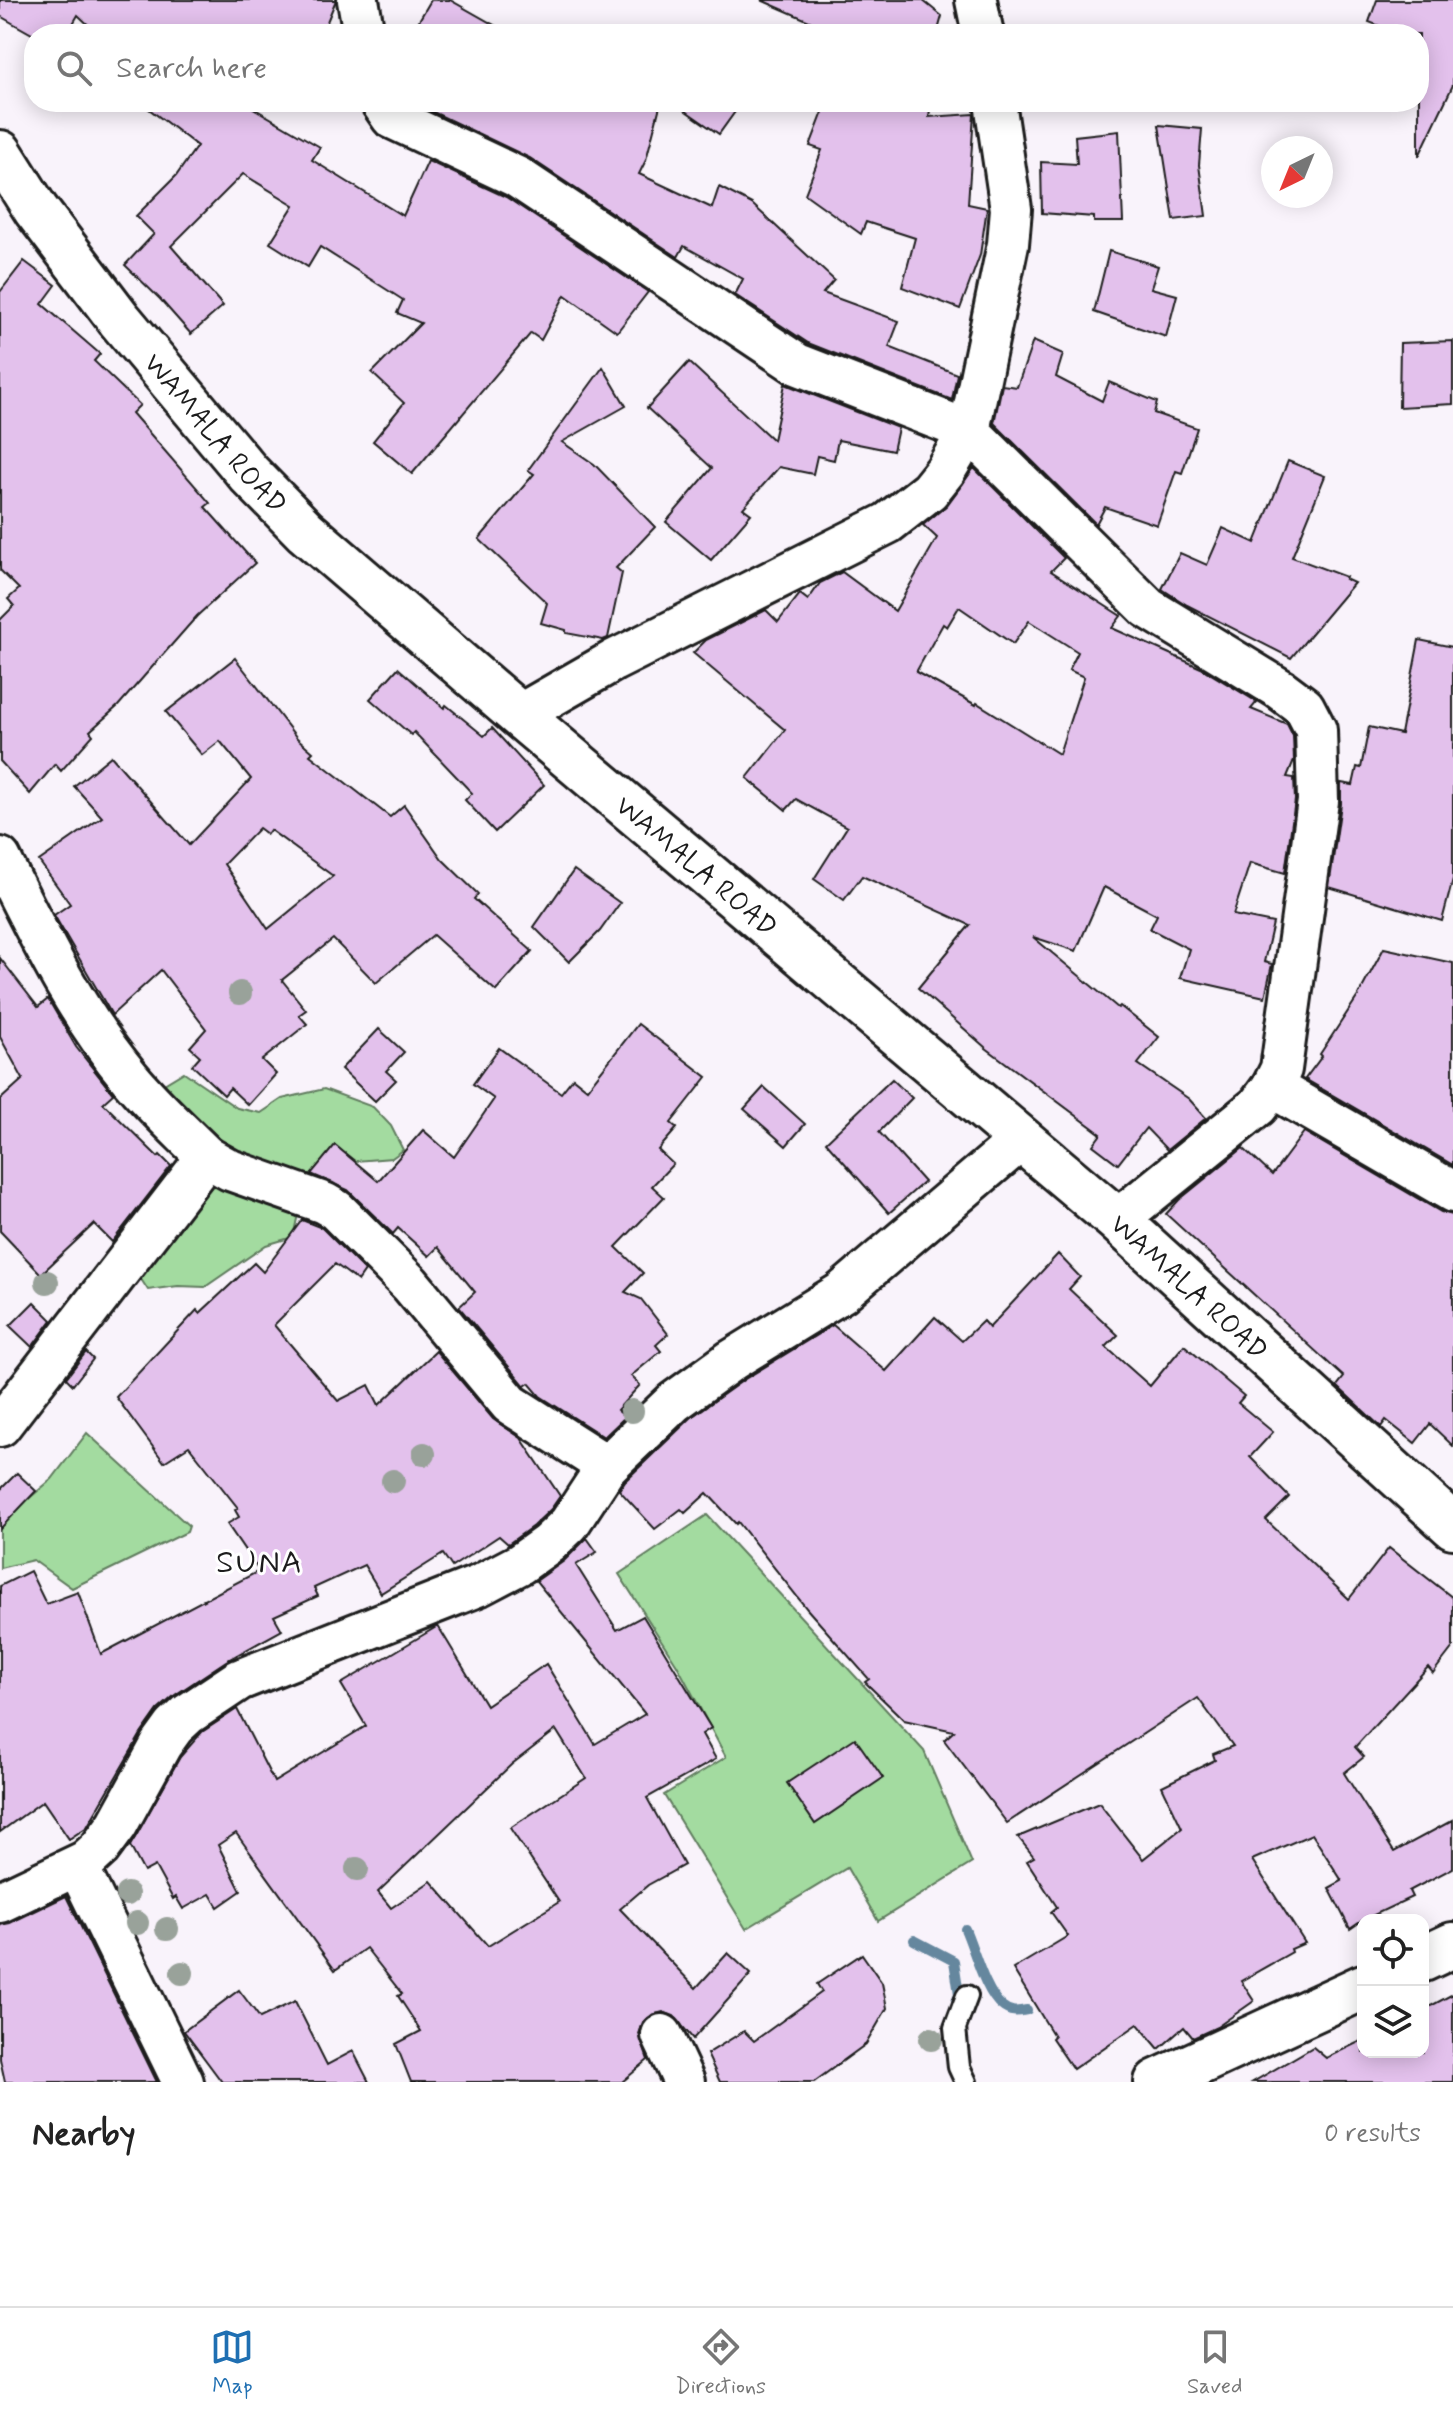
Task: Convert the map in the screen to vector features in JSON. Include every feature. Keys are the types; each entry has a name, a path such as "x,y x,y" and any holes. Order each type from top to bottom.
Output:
{"street":[{"path":"358,0 362,24"},
{"path":"976,0 981,24"},
{"path":"388,112 392,118 517,177 797,364 969,431 1148,608 1304,707 1316,730 1318,801 1281,1069 1258,1106 1117,1220"},
{"path":"519,715 613,661 888,523 929,491 945,471 969,431 1008,244 1011,209 996,112"},
{"name":"WAMALA ROAD","path":"0,153 18,210 119,319 249,474 305,531 1117,1220 1453,1526"},
{"path":"0,858 62,980 102,1040 129,1077 207,1157 230,1170 336,1210 410,1284 510,1404 607,1466"},
{"path":"1272,1087 1453,1192"},
{"path":"0,1902 78,1867 100,1848 117,1825 161,1745 188,1714 239,1680 480,1585 520,1564 548,1544 569,1524 607,1466 690,1389 841,1293 1022,1139"},
{"path":"0,1426 207,1157"},
{"path":"78,1867 183,2082"},
{"path":"1429,1956 1453,1945"},
{"path":"1157,2082 1357,1990"},
{"path":"662,2035 684,2082"}],"lane":[{"path":"966,2082 959,2067 955,2028 967,1996"}],"green space":[{"path":"184,1072 237,1108 261,1113 282,1099 324,1089 373,1107 391,1126 403,1150 392,1158 355,1161 335,1146 305,1182 293,1237 266,1245 205,1287 178,1286 148,1290 135,1270 199,1187 244,1176 156,1089"},
{"path":"87,1433 189,1526 187,1532 72,1588 33,1560 0,1568 0,1523 52,1479"},
{"path":"707,1515 924,1751 972,1863 878,1921 847,1868 746,1929 664,1795 726,1757 677,1665 619,1574"}],"building":[{"path":"0,0 336,0 326,24 87,24 78,15 73,24 24,24 24,30 0,16"},
{"path":"431,0 450,0 492,24 417,24"},
{"path":"761,0 922,0 942,16 940,24 816,24"},
{"path":"1377,0 1453,0 1453,85 1419,156 1419,112 1429,112 1429,24 1369,22"},
{"path":"153,112 260,112 320,147 312,160 403,216 428,161 506,197 648,292 617,332 565,295 541,340 531,333 412,474 373,441 404,403 372,373 421,323 397,313 403,300 320,247 308,267 270,243 294,205 243,174 171,246 223,306 191,334 125,265 154,234 136,216 176,176 197,146"},
{"path":"433,112 658,112 646,160 639,174 712,208 719,187 752,204 834,280 823,293 899,321 889,347 957,374 952,400 808,343 735,295 743,279 684,246 678,257 530,158"},
{"path":"687,112 735,112 719,134"},
{"path":"823,112 930,112 929,117 974,114 968,204 987,208 980,255 960,309 902,287 915,238 866,222 861,234 805,194 822,150 810,146"},
{"path":"1159,125 1202,129 1199,165 1206,216 1174,220"},
{"path":"1119,131 1123,222 1094,222 1094,217 1042,213 1041,162 1077,164 1075,136"},
{"path":"1109,251 1158,266 1151,288 1177,295 1166,337 1094,312"},
{"path":"24,261 56,285 42,304 100,354 94,361 140,405 132,413 210,503 205,507 255,563 197,616 118,706 90,731 93,735 61,771 55,764 30,794 0,761 0,620 14,606 8,599 19,589 0,570 0,292"},
{"path":"1033,341 1063,354 1056,377 1102,401 1109,382 1157,402 1154,413 1197,428 1182,473 1176,471 1157,525 1105,507 1096,524 994,423 1002,385 1017,387"},
{"path":"1453,341 1453,404 1399,407 1400,343"},
{"path":"689,362 773,440 785,384 898,428 893,451 838,440 834,460 817,456 813,474 779,467 743,508 751,514 711,560 666,522 712,468 647,408"},
{"path":"603,367 626,406 562,442 594,464 655,527 616,568 622,573 608,638 603,640 566,633 566,630 541,623 547,603 479,539 534,474 528,470"},
{"path":"1288,461 1325,476 1292,557 1346,577 1354,583 1291,658 1162,589 1180,553 1207,565 1223,528 1255,543"},
{"path":"974,468 1064,558 1051,571 1121,616 1112,628 1201,668 1257,702 1251,709 1287,724 1293,736 1294,760 1287,777 1294,778 1295,800 1285,873 1250,863 1233,915 1273,923 1264,962 1272,964 1265,997 1180,978 1189,949 1150,929 1157,915 1104,887 1076,951 1033,937 1118,1008 1120,1006 1159,1037 1138,1064 1189,1099 1206,1118 1167,1150 1146,1128 1118,1164 1093,1145 1101,1134 986,1048 918,988 970,925 862,876 844,900 814,879 847,827 796,799 786,810 747,778 785,730 693,653 706,640 766,610 778,622 800,594 808,600 820,583 842,572 895,611 937,538 923,525 947,505","holes":["959,607 1013,644 1029,621 1078,652 1069,670 1084,677 1059,754 977,703 916,672 943,624 947,627"]},
{"path":"1419,640 1453,647 1453,879 1442,921 1329,887 1341,804 1341,783 1353,785 1357,767 1361,768 1369,727 1401,734"},
{"path":"235,658 297,738 313,752 310,755 390,817 404,805 442,859 478,894 474,899 532,951 496,991 433,935 376,983 333,939 282,980 306,1010 299,1015 307,1024 262,1060 276,1074 248,1105 230,1088 224,1095 192,1065 200,1056 190,1047 206,1029 161,970 112,1015 54,915 70,904 39,861 102,817 74,786 111,756 189,845 251,779 220,741 202,755 166,712","holes":["259,828 267,834 270,830 333,876 268,929 224,864"]},
{"path":"398,668 444,708 446,705 484,736 492,728 544,785 495,832 465,800 472,793 414,732 411,735 370,699"},
{"path":"574,870 620,903 600,931 569,962 534,927"},
{"path":"1384,948 1453,963 1453,1165 1305,1079 1322,1056 1320,1054 1358,996"},
{"path":"0,958 38,1007 48,999 76,1047 113,1094 103,1103 171,1166 112,1242 94,1224 41,1274 0,1231 0,1100 23,1079 0,1037"},
{"path":"638,1024 707,1077 671,1123 677,1128 658,1150 673,1164 652,1186 664,1197 616,1247 643,1273 625,1292 641,1299 668,1334 656,1345 661,1351 631,1376 640,1385 617,1410 625,1417 604,1437 540,1396 529,1383 525,1386 459,1307 475,1292 438,1247 429,1256 398,1228 393,1234 348,1190 311,1174 335,1145 378,1181 423,1130 454,1157 494,1099 473,1084 499,1048 561,1093 573,1078 587,1089"},
{"path":"379,1029 404,1052 386,1071 396,1080 375,1101 341,1069"},
{"path":"892,1079 912,1098 879,1132 924,1182 889,1213 826,1142"},
{"path":"764,1087 805,1124 786,1146 744,1109"},
{"path":"1304,1132 1441,1212 1453,1215 1453,1446 1430,1424 1415,1443 1386,1420 1381,1427 1337,1386 1344,1377 1166,1214 1243,1148 1272,1175"},
{"path":"302,1220 322,1228 365,1271 358,1281 335,1264 274,1325 338,1401 369,1385 379,1405 436,1351 493,1419 521,1438 560,1496 533,1526 508,1544 499,1536 452,1567 443,1554 381,1593 364,1565 314,1588 318,1596 274,1616 282,1630 226,1661 158,1710 87,1827 69,1839 43,1801 0,1832 0,1586 30,1571 46,1604 78,1592 101,1654 259,1571 227,1524 239,1517 235,1510 238,1508 189,1446 164,1462 116,1397 197,1310 200,1313 254,1263 263,1272"},
{"path":"1058,1254 1080,1277 1069,1289 1118,1335 1106,1347 1150,1386 1184,1345 1244,1396 1238,1403 1273,1432 1250,1457 1289,1497 1266,1520 1349,1599 1389,1548 1453,1598 1453,1647 1433,1673 1428,1667 1355,1747 1364,1757 1344,1773 1394,1852 1453,1820 1453,1868 1409,1891 1412,1897 1376,1914 1357,1914 1357,1924 1350,1929 1329,1888 1342,1881 1312,1834 1252,1860 1305,1943 1241,1981 1254,2001 1217,2027 1193,2038 1184,2027 1159,2049 1138,2024 1073,2069 1013,1969 1068,1936 1051,1912 1057,1907 1027,1861 1034,1857 1018,1837 1099,1803 1143,1859 1182,1828 1162,1786 1215,1760 1213,1754 1233,1746 1198,1698 1007,1823 944,1740 954,1731 904,1720 865,1682 869,1679 807,1609 738,1522 736,1524 707,1493 685,1513 681,1509 655,1529 619,1490 693,1416 745,1379 833,1325 886,1371 935,1317 962,1341 983,1321 989,1328"},
{"path":"34,1302 52,1320 32,1347 10,1326"},
{"path":"86,1352 93,1359 73,1385 66,1378"},
{"path":"17,1473 36,1491 0,1529 0,1490"},
{"path":"587,1538 597,1552 576,1565 617,1630 643,1616 711,1728 702,1734 716,1759 647,1798 684,1865 648,1885 620,1909 696,1988 728,1953 751,1974 693,2039 674,2016 663,2012 652,2015 643,2023 639,2034 648,2060 622,2082 411,2082 396,2044 421,2031 398,1996 402,1994 366,1948 335,1970 236,1833 218,1845 241,1891 218,1907 210,1894 183,1909 176,1897 173,1899 155,1866 144,1872 130,1846 180,1757 202,1732 237,1709 274,1782 366,1726 341,1684 438,1626 486,1705 546,1664 595,1744 645,1714 536,1581 564,1561","holes":["556,1730 586,1778 510,1828 559,1902 488,1946 431,1881 391,1908 378,1892 512,1764"]},
{"path":"855,1738 883,1778 815,1824 787,1783"},
{"path":"66,1896 157,2082 5,2082 0,2059 0,1925"},
{"path":"862,1954 882,1983 887,2008 866,2044 814,2082 720,2082 707,2054 744,2031 754,2041 822,1992 817,1984"},
{"path":"239,1990 260,2018 295,2001 327,2065 353,2051 369,2082 222,2082 184,2031"},
{"path":"1453,1994 1453,2082 1253,2082 1313,2047 1326,2058 1357,2043 1357,2058 1429,2058 1429,2007"}],"waterway":[{"path":"965,1929 985,1981 996,2000 1011,2011 1027,2010"},
{"path":"914,1940 954,1961 959,1994 956,2001"}],"district":[{"name":"SUNA","path":"260,1561"}]}
